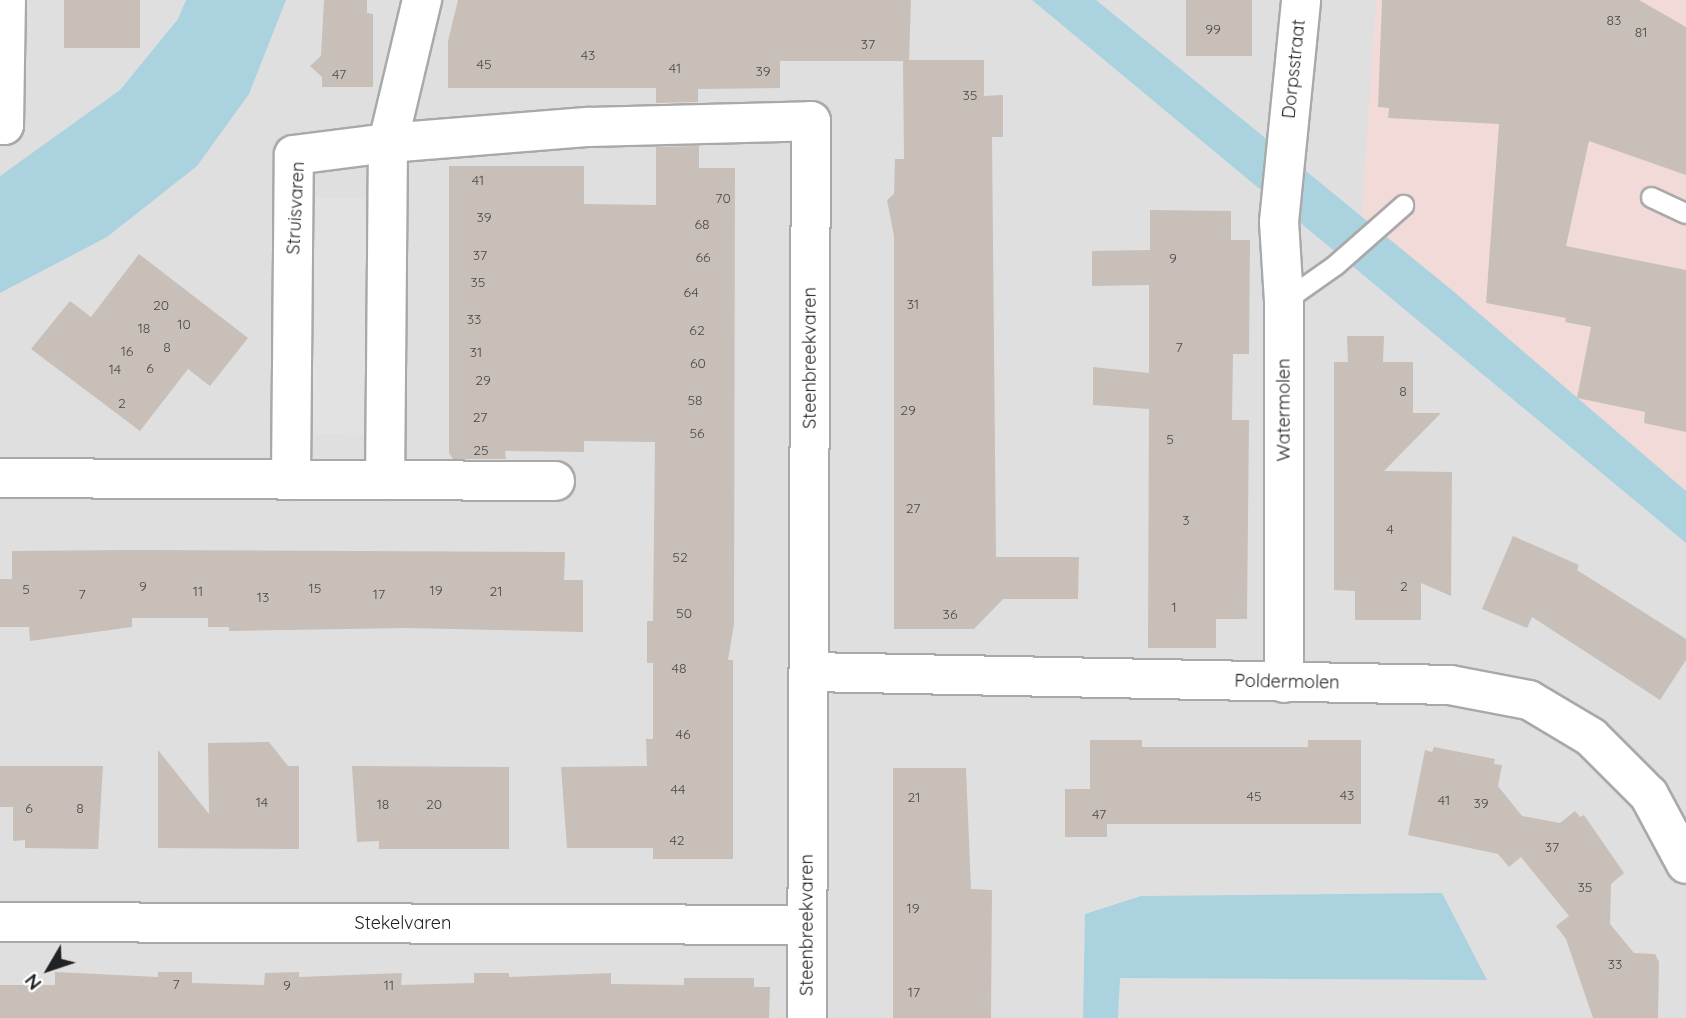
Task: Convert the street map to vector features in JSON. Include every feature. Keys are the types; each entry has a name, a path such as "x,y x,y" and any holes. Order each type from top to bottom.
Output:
{"street":[{"path":"0,125 4,125 6,0"},
{"path":"385,480 388,143 422,0"},
{"name":"Dorpsstraat","path":"1286,139 1301,0"},
{"name":"Steenbreekvaren","path":"388,143 589,127 811,121 807,1018"},
{"name":"Watermolen","path":"1284,683 1284,301 1279,222 1286,139"},
{"name":"Struisvaren","path":"291,480 294,155 388,143"},
{"path":"0,478 555,481"},
{"name":"Poldermolen","path":"810,672 1450,685 1529,699 1591,737 1648,795 1686,864"},
{"name":"Stekelvaren","path":"0,922 807,925"}],"lane":[{"path":"1651,197 1686,213"},
{"path":"1284,301 1335,265 1402,205"}],"shaded area":[{"path":"0,0 1686,0 1686,1018 0,1018"},
{"path":"1376,0 1686,0 1686,495 1361,229"},
{"path":"305,197 369,198 365,435 301,434"}],"water":[{"path":"186,0 286,0 249,94 197,166 107,237 0,293 0,176 120,90 178,19"},
{"path":"1032,0 1096,0 1453,291 1686,491 1686,543"},
{"path":"1442,893 1487,980 1120,978 1118,1018 1083,1018 1085,914 1141,896"}],"building":[{"path":"64,0 140,0 140,48 64,48"},
{"path":"324,0 367,0 367,13 373,14 373,87 322,87 322,77 310,66 321,56"},
{"path":"458,0 911,0 909,60 984,60 984,96 1003,95 1003,137 992,137 996,557 1079,557 1078,599 1003,599 974,629 894,629 894,236 887,200 894,194 895,159 904,159 903,61 780,61 780,88 698,89 698,102 656,103 656,88 448,88 448,41"},
{"path":"1186,0 1252,0 1252,56 1186,56"},
{"path":"1382,0 1639,0 1686,27 1686,175 1589,141 1566,246 1686,270 1686,432 1644,423 1645,412 1577,398 1591,327 1565,322 1566,318 1486,303 1499,124 1388,118 1389,108 1378,107"},
{"path":"699,146 699,168 735,168 734,624 728,660 733,660 733,859 653,859 653,848 567,848 561,767 647,766 646,739 653,739 653,663 647,663 647,621 653,621 655,442 584,441 584,452 505,451 506,459 453,459 449,453 449,166 584,166 584,204 656,205 656,147"},
{"path":"1150,210 1231,211 1231,240 1250,240 1249,354 1233,354 1232,420 1249,420 1247,619 1216,619 1216,648 1148,648 1149,409 1093,405 1093,367 1149,373 1149,285 1092,286 1092,251 1150,250"},
{"path":"139,254 248,338 210,386 188,369 140,431 31,349 70,301 91,317"},
{"path":"1347,336 1384,336 1383,362 1413,362 1413,413 1441,413 1384,471 1452,472 1451,596 1421,583 1421,620 1355,620 1355,591 1334,590 1334,362 1348,362"},
{"path":"1513,536 1579,565 1577,570 1686,639 1686,660 1660,700 1532,617 1527,628 1482,609"},
{"path":"12,551 565,552 564,580 583,580 583,632 406,628 229,631 229,627 208,627 208,618 132,618 132,627 30,641 29,627 0,627 0,579 12,579"},
{"path":"1090,740 1142,740 1142,747 1308,747 1308,740 1361,740 1361,824 1107,824 1107,837 1065,837 1065,789 1090,789"},
{"path":"269,742 288,766 299,766 299,849 158,848 158,750 209,814 208,743"},
{"path":"1434,747 1495,759 1494,764 1502,765 1498,786 1522,816 1560,823 1575,811 1580,817 1584,815 1624,873 1611,884 1610,924 1634,953 1655,954 1659,962 1658,1018 1593,1018 1566,939 1556,926 1569,916 1521,857 1509,867 1498,854 1408,835 1425,750 1432,752"},
{"path":"0,766 103,766 98,849 25,848 25,840 13,841 13,807 0,807"},
{"path":"352,766 509,767 509,849 379,849 379,841 357,842"},
{"path":"893,768 966,768 971,889 992,890 991,1018 893,1018"},
{"path":"55,972 158,977 158,972 192,972 192,983 264,985 265,973 299,972 299,977 402,973 401,985 474,983 474,973 509,973 509,977 611,973 611,984 684,985 684,978 754,978 754,987 770,987 769,1018 0,1018 0,985 55,985"}]}
